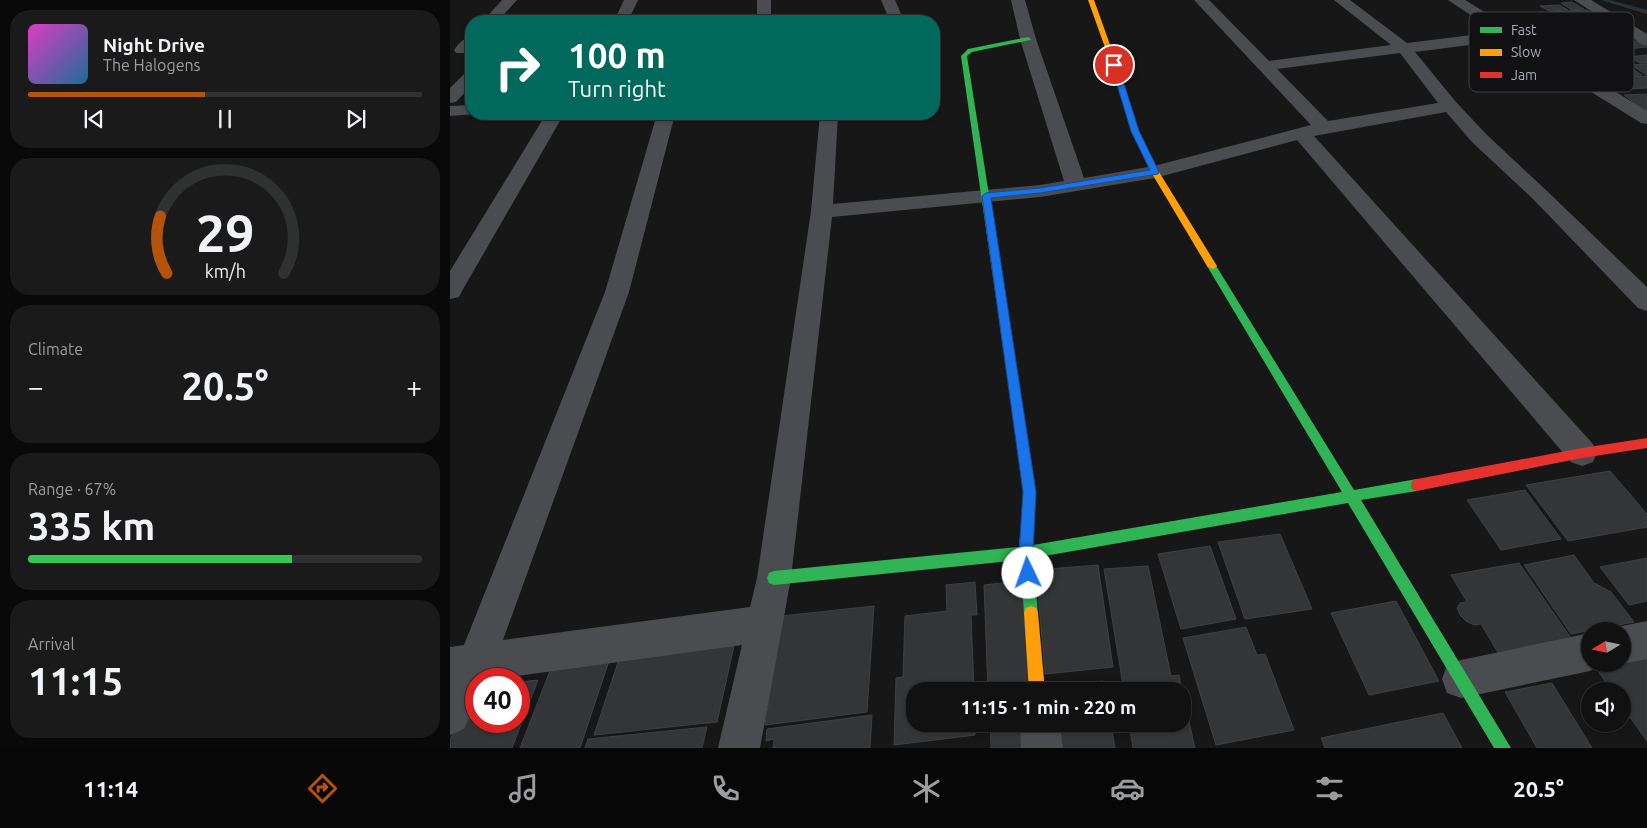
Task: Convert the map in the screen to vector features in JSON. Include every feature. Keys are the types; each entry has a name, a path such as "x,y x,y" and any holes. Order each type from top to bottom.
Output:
{"street":[{"path":"496,15 510,0"},
{"path":"624,15 631,0"},
{"path":"764,0 764,15"},
{"path":"888,0 894,15"},
{"path":"1018,0 1028,39 1076,185"},
{"path":"1091,0 1120,81 1135,131 1155,172 1503,748"},
{"path":"1201,0 1264,66 1312,130 1582,453"},
{"path":"1342,0 1404,48 1450,106 1479,138 1540,195 1647,302"},
{"path":"1455,0 1474,12"},
{"path":"1581,0 1600,12"},
{"path":"1634,33 1647,41"},
{"path":"1028,39 970,50 965,53 1030,492 1026,553 1037,682"},
{"path":"1264,66 1469,40"},
{"path":"450,98 465,83"},
{"path":"1603,92 1647,119"},
{"path":"822,211 986,196 1076,185 1155,172 1312,130 1450,106"},
{"path":"450,111 465,110"},
{"path":"450,291 459,264 551,120"},
{"path":"450,715 463,665 617,292 664,120"},
{"path":"739,748 774,578 822,211 829,120"},
{"path":"774,578 1026,553 1353,498 1582,453 1647,443"},
{"path":"463,665 765,623"},
{"path":"1631,643 1647,640"},
{"path":"1461,679 1581,654"},
{"path":"1041,732 1042,748"}],"building":[{"path":"1572,2 1584,9 1572,10 1561,3"},
{"path":"1559,5 1568,10 1549,11 1540,6"},
{"path":"1587,10 1590,12 1549,12"},
{"path":"1634,41 1637,41 1647,47 1634,48"},
{"path":"1647,55 1647,63 1640,63 1634,60 1634,56"},
{"path":"1647,64 1647,75 1634,67 1634,65"},
{"path":"1634,70 1642,75 1634,76"},
{"path":"1647,76 1647,88 1634,89 1634,77"},
{"path":"1647,94 1647,112 1624,95"},
{"path":"1610,471 1647,514 1647,527 1568,541 1526,485"},
{"path":"1525,490 1561,539 1501,550 1467,500"},
{"path":"1280,534 1312,609 1245,619 1218,542"},
{"path":"1210,546 1236,619 1181,629 1158,554"},
{"path":"1574,555 1594,583 1611,592 1634,622 1581,622 1581,632 1571,634 1524,565"},
{"path":"1647,558 1647,601 1629,605 1600,567"},
{"path":"1519,563 1573,641 1500,656 1481,624 1474,625 1460,615 1457,608 1460,603 1467,602 1451,575"},
{"path":"1098,565 1113,667 1045,674 1036,570"},
{"path":"1148,566 1171,676 1179,675 1180,682 1123,682 1104,569"},
{"path":"1021,581 1029,682 988,682 984,585"},
{"path":"975,582 977,615 971,615 974,682 906,682 906,732 975,732 975,735 894,745 896,678 903,677 905,616 947,611 946,585"},
{"path":"1396,601 1439,681 1369,695 1331,613"},
{"path":"874,606 867,712 765,725 782,616"},
{"path":"1246,627 1257,655 1265,654 1294,730 1216,745 1183,638"},
{"path":"734,646 717,722 594,735 620,656"},
{"path":"1647,649 1647,741 1631,719 1631,682 1606,682 1599,672 1631,672 1631,659"},
{"path":"610,658 580,748 520,748 526,733 530,733 530,722 553,663"},
{"path":"538,680 530,701 530,681"},
{"path":"1552,683 1592,748 1537,748 1505,692"},
{"path":"465,706 465,733 518,733 512,748 450,748 450,740"},
{"path":"1443,713 1462,748 1325,748 1321,738"},
{"path":"872,715 870,748 773,748 774,739 766,741 767,729"},
{"path":"707,727 702,748 585,748 588,739"},
{"path":"1191,730 1195,748 1133,748 1130,732 1191,732"},
{"path":"990,732 1033,732 1034,748 991,748"},
{"path":"1047,732 1112,732 1115,748 1049,748"}],"waterway":[{"path":"1604,0 1647,12"}],"traffic: fast":[{"path":"1028,39 970,50 964,56 1030,492 1026,553 1031,613"},
{"path":"1212,266 1503,748"},
{"path":"774,578 1026,553 1417,485"}],"traffic: slow":[{"path":"1091,0 1120,81 1135,131 1155,172 1212,266"},
{"path":"1031,613 1036,682"}],"traffic: jam":[{"path":"1417,485 1582,453 1647,443"}],"route":[{"path":"1028,573 1026,553 1030,492 986,196 1040,191 1155,172 1135,131 1114,65"}]}
